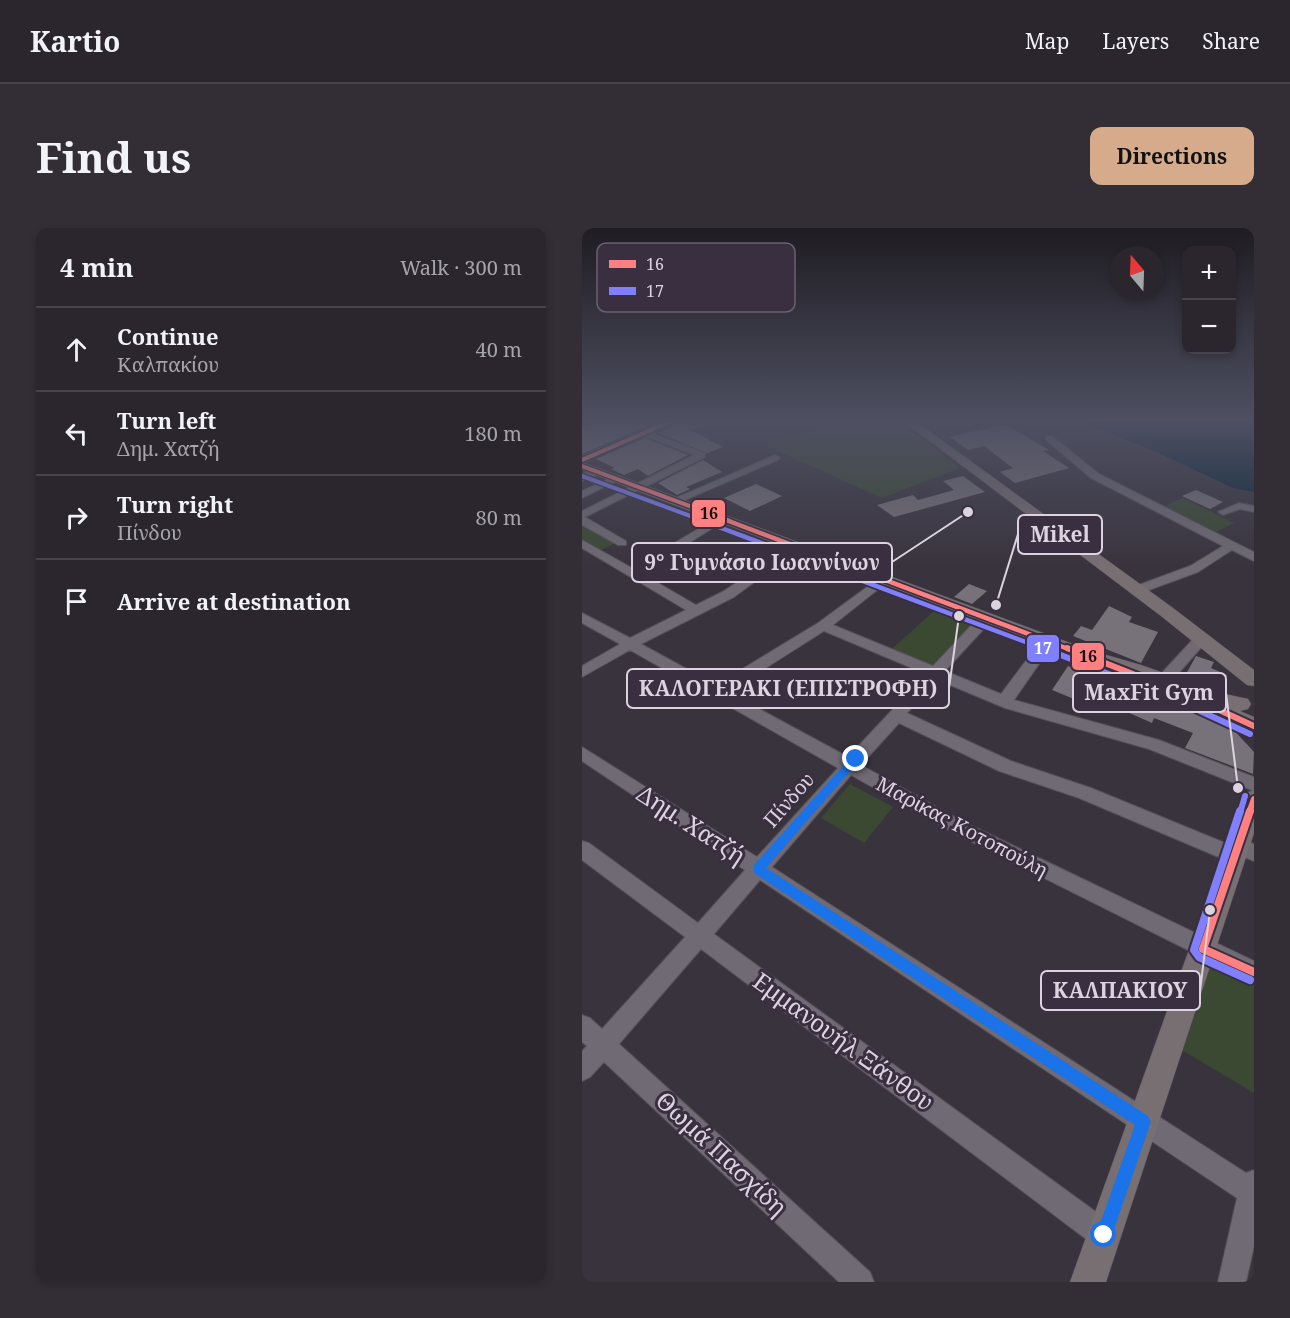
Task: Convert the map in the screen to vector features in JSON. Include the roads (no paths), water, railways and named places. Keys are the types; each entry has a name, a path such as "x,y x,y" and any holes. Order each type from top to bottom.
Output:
{"main road":[{"path":"590,469 1083,654 1217,699 1249,693"},
{"path":"969,469 1137,590 1237,669 1248,686 1249,693 1244,715 1254,726"},
{"path":"1083,654 1132,676 1230,713 1254,726"},
{"path":"1088,1282 1203,949 1242,852 1253,806"}],"street":[{"path":"582,515 674,469"},
{"path":"674,501 749,469"},
{"path":"1087,469 1095,476 1254,558"},
{"path":"582,478 597,472"},
{"path":"582,495 616,479"},
{"path":"1223,512 1239,506 1254,509"},
{"path":"632,573 720,519"},
{"path":"582,520 622,543 599,554"},
{"path":"582,543 696,611"},
{"path":"1137,590 1194,569 1230,546"},
{"path":"582,672 630,644 735,591 796,547"},
{"path":"715,693 823,626 882,580"},
{"name":"Μαρίκας Κοτοπούλη","path":"582,617 848,767 1016,857 1254,972"},
{"name":"Πίνδου","path":"582,1069 848,767 986,618"},
{"path":"823,626 1004,702 1153,744 1254,784"},
{"path":"1164,680 1201,639"},
{"path":"1004,702 1048,641"},
{"path":"897,714 1005,766 1085,793 1242,852"},
{"name":"Δημ. Χατζή","path":"582,753 1143,1122 1253,1187"},
{"name":"Εμμανουήλ Ξάνθου","path":"582,849 1104,1235"},
{"name":"Θωμά Πασχίδη","path":"582,1026 860,1282"},
{"path":"1232,1282 1253,1187"}],"water":[{"path":"1193,469 1254,469 1254,492 1233,488"}],"place":[{"name":"9° Γυμνάσιο Ιωαννίνων","path":"968,512"},
{"name":"Mikel","path":"996,605"},
{"name":"ΚΑΛΟΓΕΡΑΚΙ (ΕΠΙΣΤΡΟΦΗ)","path":"959,616"},
{"name":"MaxFit Gym","path":"1238,788"},
{"name":"ΚΑΛΠΑΚΙΟΥ","path":"1210,910"}]}
